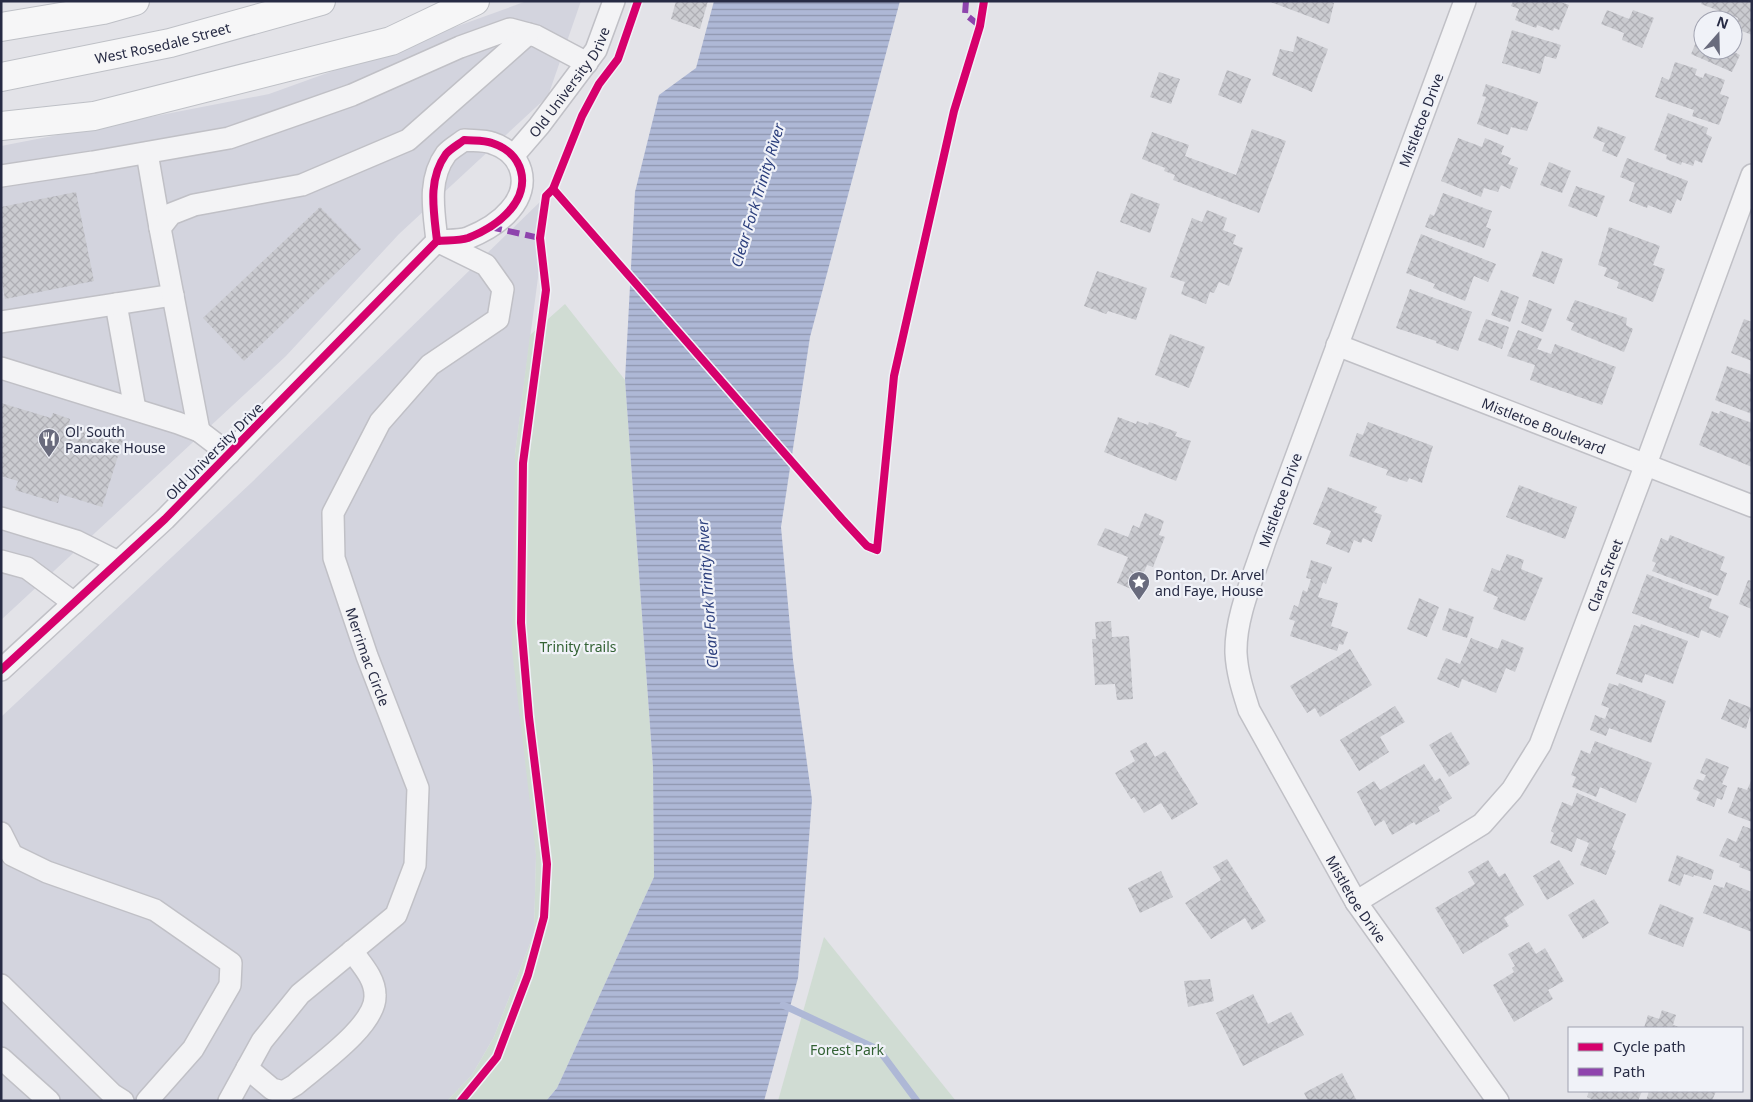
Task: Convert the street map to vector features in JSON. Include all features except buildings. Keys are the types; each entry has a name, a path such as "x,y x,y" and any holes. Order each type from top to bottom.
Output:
{"main road":[{"path":"1,27 103,10 136,1"},
{"name":"West Rosedale Street","path":"1,77 170,43 322,1"},
{"path":"1,126 94,116 391,41 475,1"}],"street":[{"name":"Old University Drive","path":"514,155 539,126 596,50 614,1"},
{"name":"Mistletoe Drive","path":"1465,1 1336,345 1262,550 1237,631 1236,653 1248,710 1356,902 1498,1101"},
{"path":"1,176 229,138 352,95 460,47 510,29 536,36 586,63"},
{"path":"160,228 171,214 194,205 302,184 408,140 528,34"},
{"path":"464,140 491,142 514,155 521,167 523,180 521,194 510,210 490,227 467,238 437,241 433,199 435,177 446,154 464,140"},
{"path":"147,153 199,431"},
{"name":"Clara Street","path":"1356,902 1482,824 1512,790 1540,745 1752,175"},
{"name":"Old University Drive","path":"1,670 118,562 229,454 437,241"},
{"name":"Merrimac Circle","path":"229,1101 262,1041 300,994 396,915 414,865 418,788 367,656 334,558 333,513 380,422 430,365 498,319 503,288 486,265 437,241"},
{"path":"1,322 173,295"},
{"path":"116,304 135,410"},
{"name":"Mistletoe Boulevard","path":"1336,345 1752,506"},
{"path":"1,368 199,431 229,454"},
{"path":"1,518 76,541 118,562"},
{"path":"1,560 27,568 74,603"},
{"path":"1,833 12,855 47,872 155,910 231,963 230,985 193,1050 148,1101"},
{"path":"247,1068 272,1089 283,1092 295,1085 363,1026 372,1013 376,995 371,978 352,951"},
{"path":"1,985 113,1099"},
{"path":"1,1058 49,1101"}],"shaded area":[{"path":"527,1 581,1 548,96 399,234 286,356 1,620 1,146 269,94"},
{"path":"546,196 546,216 515,454 536,855 534,933 494,1037 472,1075 447,1101 1,1101 1,717 251,483"}],"green space":[{"name":"Trinity trails","path":"565,304 625,380 653,767 654,877 557,1088 546,1101 447,1101 472,1075 494,1037 534,933 536,855 512,650 515,454 530,335"},
{"name":"Forest Park","path":"824,937 956,1101 778,1101"}],"water":[{"name":"Clear Fork Trinity River","path":"714,1 900,1 810,337 781,527 793,660 812,800 798,978 764,1101 546,1101 557,1088 654,877 653,767 625,380 635,192 659,95 696,68"}],"waterway":[{"path":"783,1005 879,1050 917,1101"}],"marked path":[{"path":"966,1 965,14 980,26"},
{"path":"490,227 540,238"}],"cycle path":[{"path":"461,1101 497,1057 528,975 544,917 547,864 529,717 521,623 523,463 546,290 540,238 546,196 553,189 582,116 599,84 618,59 638,1"},
{"path":"553,189 842,519 867,546 877,550 894,376 954,111 980,26 984,1"},
{"path":"464,140 489,142 511,154 521,171 521,190 510,210 485,230 464,239 437,241 433,196 436,174 446,154 464,140"},
{"path":"1,670 165,519 437,241"}],"place":[{"name":"Ol' South Pancake House","path":"49,458"},
{"name":"Ponton, Dr. Arvel and Faye, House","path":"1139,601"}]}
